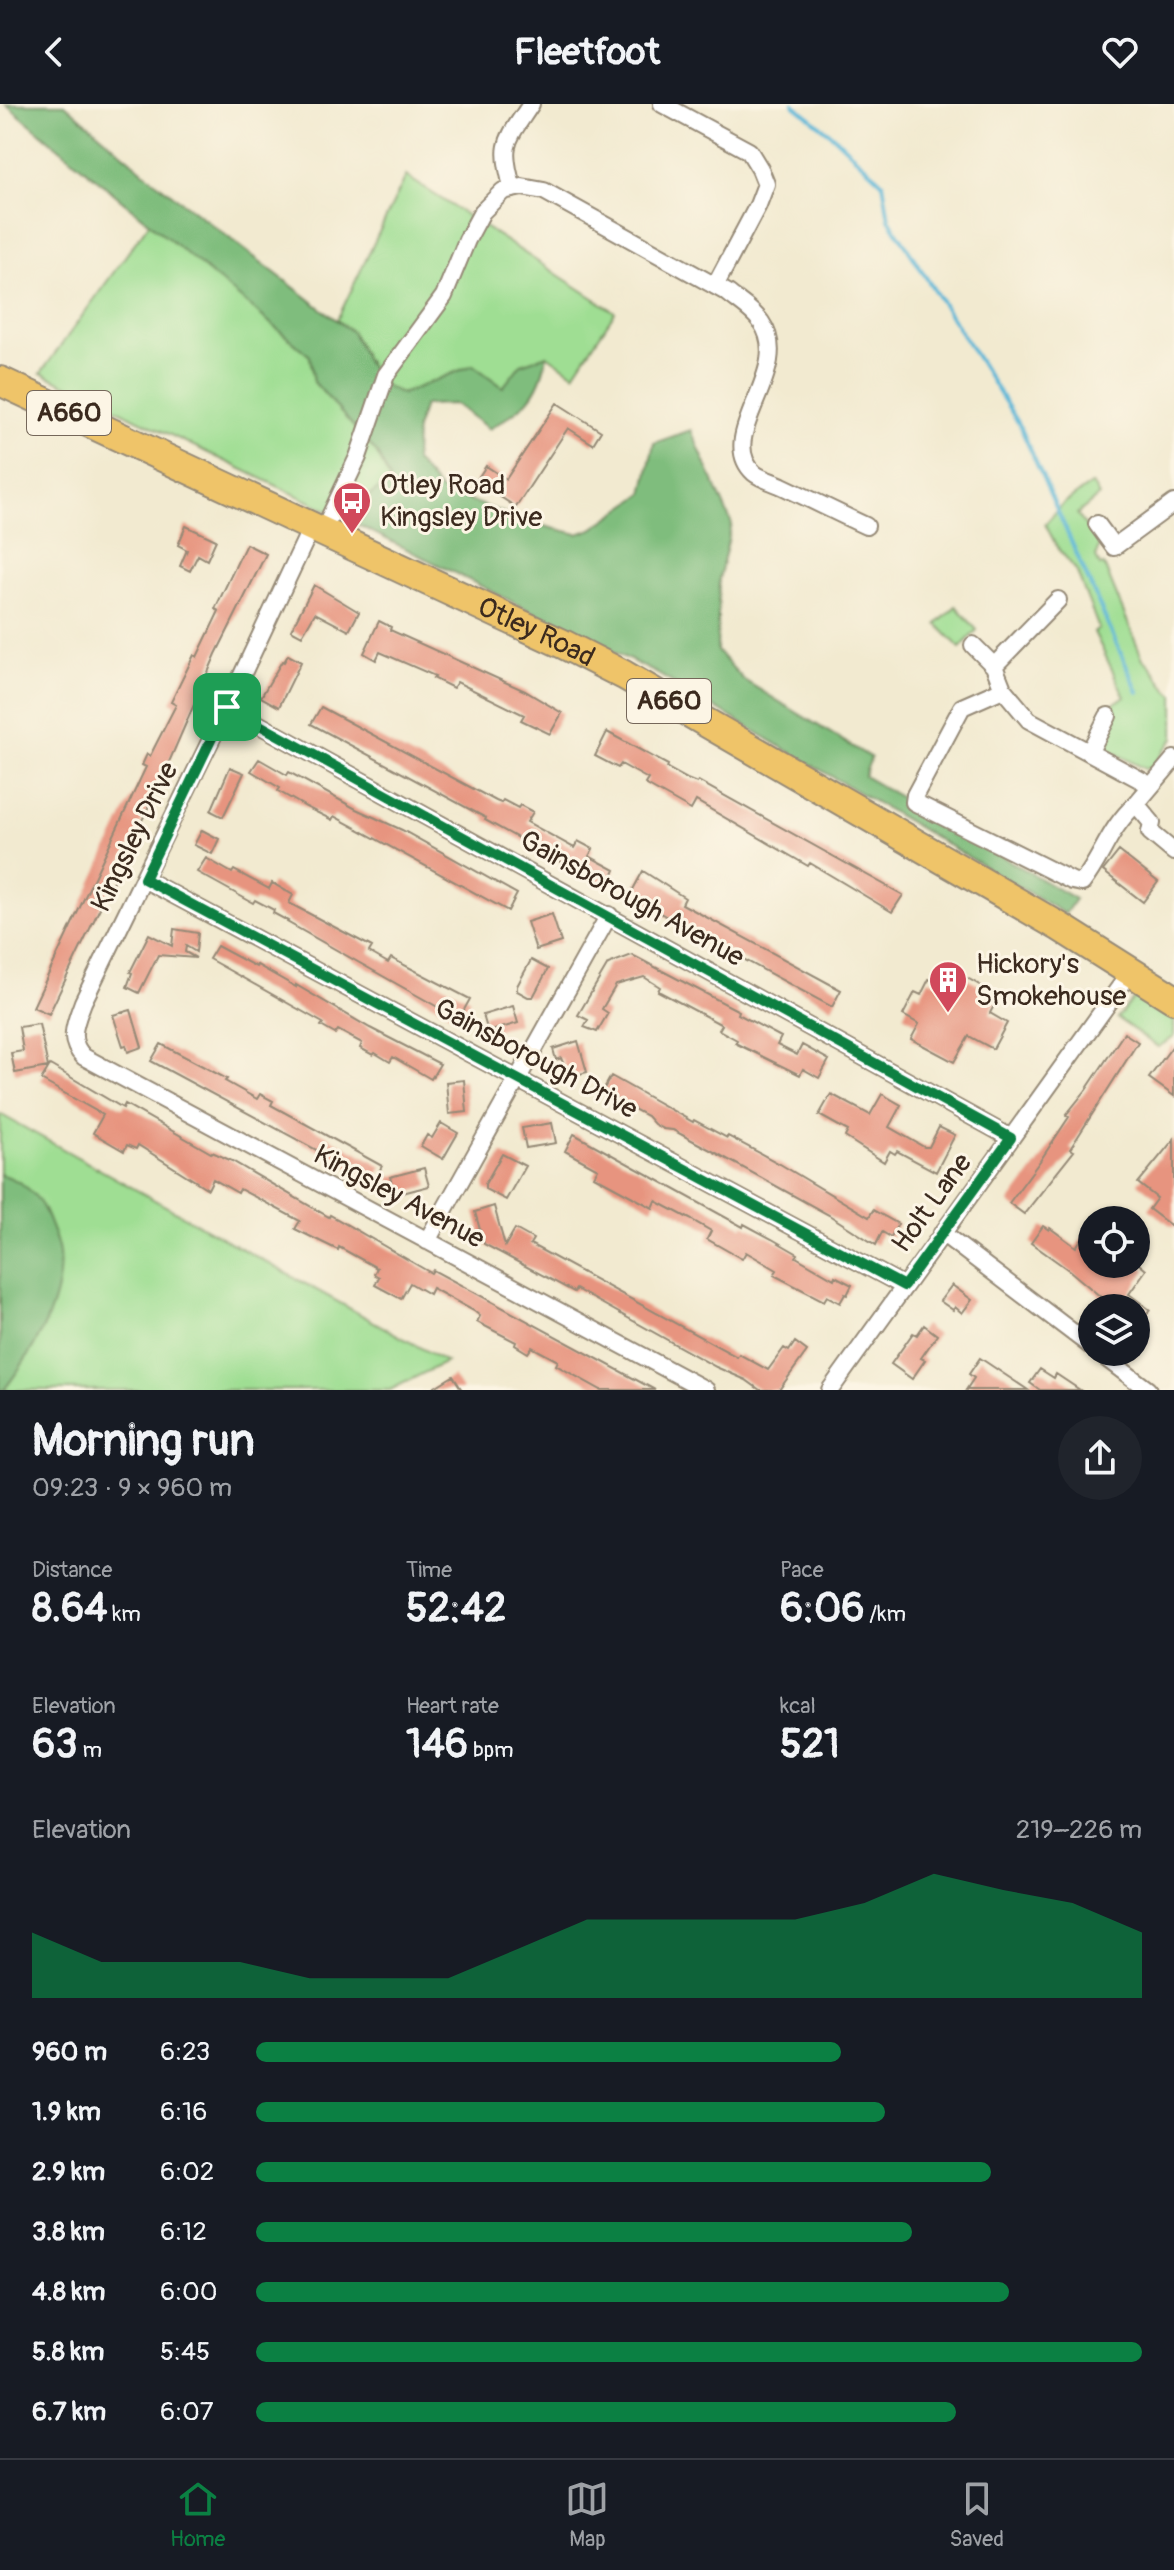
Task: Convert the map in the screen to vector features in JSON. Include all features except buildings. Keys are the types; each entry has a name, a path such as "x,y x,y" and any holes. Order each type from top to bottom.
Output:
{"highway":[{"name":"Otley Road","path":"0,381 624,675 1132,970 1174,999"}],"street":[{"path":"531,104 510,134 505,149 513,189 522,187 544,191 715,286 745,306 761,322 769,338 768,369 743,431 742,451 754,473 866,526"},
{"path":"662,104 749,151 766,184 715,286"},
{"name":"Kingsley Drive","path":"74,1042 74,1028 83,1002 227,707 317,529 358,457 386,375 444,296 482,212 503,191 513,189"},
{"path":"1097,524 1114,547 1174,503"},
{"path":"994,666 1058,600"},
{"path":"973,645 994,666 1003,689 1029,720 1150,785"},
{"path":"1003,689 962,707 914,802 1072,881 1082,883 1122,817 1174,759"},
{"name":"Gainsborough Avenue","path":"227,707 1011,1138"},
{"path":"1090,751 1108,716"},
{"path":"1136,804 1152,823 1150,832 1174,852"},
{"name":"Gainsborough Drive","path":"144,879 904,1286"},
{"path":"427,1241 609,915"},
{"name":"Holt Lane","path":"830,1390 1132,970"},
{"name":"Kingsley Avenue","path":"74,1042 84,1057 706,1390"},
{"path":"942,1233 1078,1336"},
{"path":"1116,1366 1148,1390"}],"green space":[{"path":"6,104 65,104 151,178 352,332 377,382 402,394 473,365 503,387 521,364 547,355 540,381 528,400 489,429 455,404 424,405 416,429 415,461 439,489 531,523 578,534 592,529 643,494 654,443 691,430 732,524 719,579 717,651 744,680 871,758 864,776 1075,899 1065,914 656,673 342,517 390,480 377,453 314,382 310,356"},
{"path":"406,176 615,312 574,374 547,355 521,364 503,388 472,366 402,394 377,382 352,332 337,320"},
{"path":"150,222 310,356 314,382 377,453 390,480 342,517 41,373"},
{"path":"1092,484 1099,496 1077,514 1099,544 1096,557 1100,566 1104,565 1143,659 1174,695 1174,738 1152,767 1145,769 1092,741 1109,706 1125,697 1094,632 1099,629 1076,570 1057,547 1045,524 1063,504"},
{"path":"956,606 977,630 960,648 937,624"},
{"path":"1137,995 1149,995 1174,1015 1174,1037 1158,1047 1117,1018"},
{"path":"0,1114 446,1362 390,1390 0,1390"},
{"path":"0,1174 23,1185 35,1196 48,1219 59,1254 59,1272 51,1309 35,1344 4,1390 0,1390"}],"waterway":[{"path":"793,104 831,134 883,183 889,219 1019,424 1138,692"}],"place":[{"name":"Otley Road Kingsley Drive","path":"352,535"},
{"name":"Hickory's Smokehouse","path":"948,1014"}],"route":[{"path":"227,707 1011,1138 904,1286 144,879 227,707"}]}
